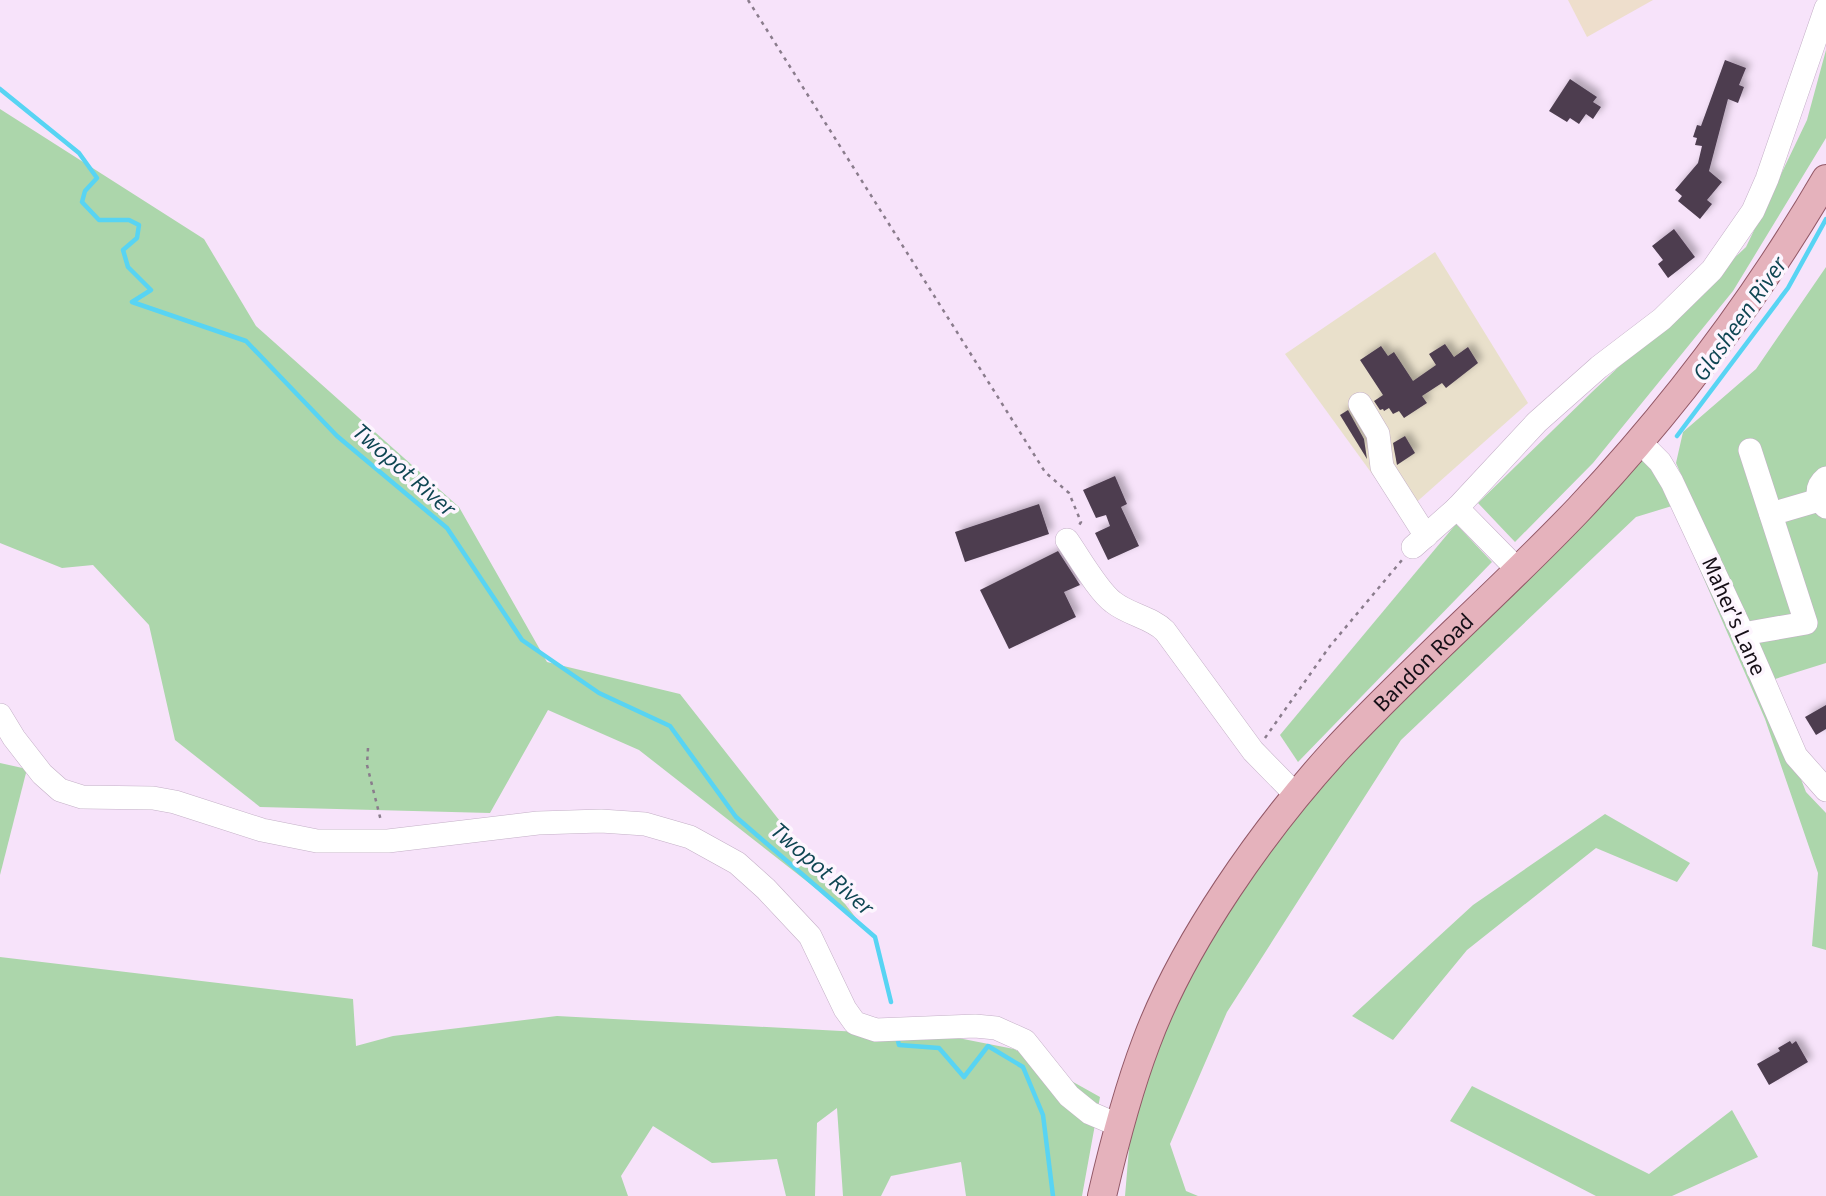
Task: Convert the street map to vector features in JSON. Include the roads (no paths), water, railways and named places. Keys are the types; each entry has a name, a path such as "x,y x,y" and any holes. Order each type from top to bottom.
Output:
{"main road":[{"name":"Bandon Road","path":"1102,1196 1118,1125 1147,1041 1173,984 1241,870 1334,752 1576,512 1640,442 1754,296 1826,179"}],"street":[{"path":"1360,404 1378,434 1382,467 1420,542 1457,508 1537,422 1599,367 1662,318 1712,270 1753,211 1767,179 1826,8"},
{"name":"Maher's Lane","path":"1640,442 1660,462 1672,482 1796,756 1826,790"},
{"path":"1743,634 1806,623 1749,450"},
{"path":"1771,514 1824,495"},
{"path":"1457,508 1517,569"},
{"path":"1067,541 1110,601 1132,615 1157,624 1165,631 1253,751 1297,796"},
{"path":"0,715 42,774 60,790 82,797 153,798 175,802 262,830 317,841 388,841 538,823 601,821 645,824 690,837 737,863 766,889 810,936 845,1009 855,1023 876,1030 975,1026 996,1028 1024,1041 1069,1096 1090,1114 1118,1125"}],"waterway":[{"name":"Twopot River","path":"0,89 79,153 97,178 85,191 82,202 99,220 129,220 139,225 137,238 123,250 128,267 151,290 132,302 246,341 337,436 447,528 522,640 599,693 670,726 736,817 875,937 891,1002"},
{"name":"Glasheen River","path":"1677,436 1788,288 1826,219"},
{"name":"Twopot River","path":"898,1041 899,1045 939,1048 964,1077 988,1046 1023,1067 1043,1115 1053,1196"}]}
